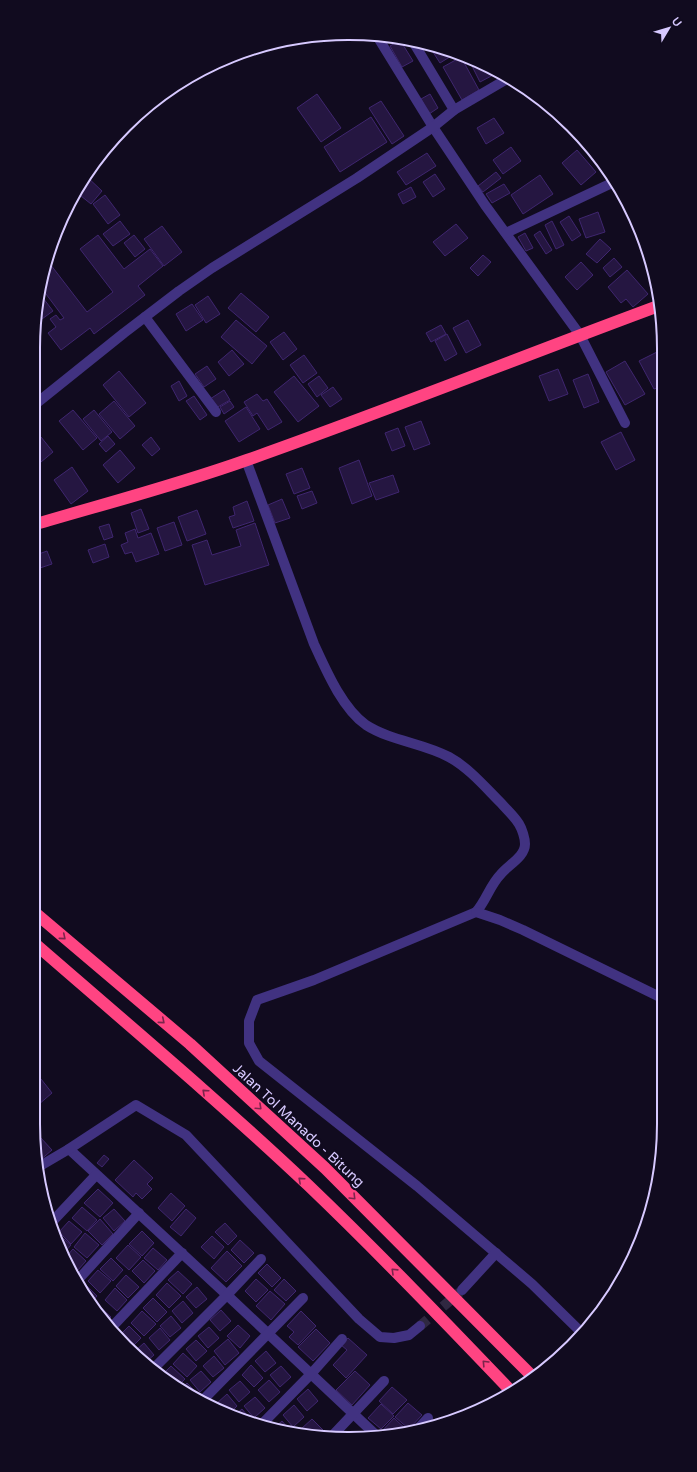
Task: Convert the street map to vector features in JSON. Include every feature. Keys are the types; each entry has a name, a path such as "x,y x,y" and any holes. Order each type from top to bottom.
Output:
{"highway":[{"path":"40,523 161,488 246,460 369,416 654,308"},
{"name":"Jalan Tol Manado - Bitung","path":"40,918 190,1044 319,1163 529,1373"},
{"path":"40,948 173,1063 307,1184 424,1300 508,1388"}],"street":[{"path":"381,42 433,127 506,233 580,335 625,423"},
{"path":"417,48 454,110"},
{"path":"40,400 145,317 212,268 357,178 433,127 454,110 503,81"},
{"path":"506,233 610,184"},
{"path":"145,317 216,412"},
{"path":"246,460 314,644 327,672 348,707 366,725 388,735 448,756 462,765 485,786 519,824 523,832 525,844 523,851 494,881 481,906 476,912 314,980 257,1000 249,1021 249,1043 259,1061 417,1186 532,1284 578,1329"},
{"path":"476,912 511,925 657,996"},
{"path":"43,1164 136,1105 186,1135 359,1320 380,1337 394,1338 409,1335 420,1326"},
{"path":"69,1149 269,1333 372,1431"},
{"path":"55,1219 96,1175"},
{"path":"81,1277 139,1213"},
{"path":"115,1325 182,1253"},
{"path":"462,1290 496,1253"},
{"path":"157,1365 261,1259"},
{"path":"206,1397 303,1298"},
{"path":"266,1420 311,1374 342,1339"},
{"path":"336,1431 384,1381"},
{"path":"425,1422 428,1418"}],"building":[{"path":"394,44 403,45 413,61 402,67 390,46"},
{"path":"433,52 450,57 440,63"},
{"path":"457,59 464,62 479,90 462,100 443,67"},
{"path":"473,66 492,76 480,82"},
{"path":"317,94 341,128 321,142 297,108"},
{"path":"430,94 438,108 429,114 421,99"},
{"path":"381,101 404,136 392,144 369,108"},
{"path":"371,117 387,142 340,172 324,147"},
{"path":"494,118 504,133 486,144 477,128"},
{"path":"511,147 521,161 503,174 493,160"},
{"path":"577,150 596,172 581,185 562,163"},
{"path":"427,153 436,166 406,185 397,172"},
{"path":"496,172 501,178 483,192 478,186"},
{"path":"435,174 445,189 433,197 423,182"},
{"path":"540,175 553,194 523,214 511,195"},
{"path":"90,180 102,191 91,204 80,195"},
{"path":"504,184 510,193 492,203 486,194"},
{"path":"411,187 416,197 403,204 398,194"},
{"path":"105,195 120,215 108,224 93,204"},
{"path":"598,212 605,232 586,238 579,219"},
{"path":"569,216 581,235 572,241 560,222"},
{"path":"120,221 130,234 113,246 103,234"},
{"path":"552,221 564,245 556,249 545,225"},
{"path":"456,224 468,238 445,256 433,242"},
{"path":"162,226 182,252 164,266 144,239"},
{"path":"540,231 552,250 546,254 534,235"},
{"path":"525,233 533,248 526,251 518,237"},
{"path":"98,235 124,269 150,249 163,266 138,286 145,295 94,334 90,328 61,350 48,333 56,327 50,319 56,315 60,320 64,318 45,293 52,266 87,312 113,292 80,249"},
{"path":"134,235 145,249 135,257 124,243"},
{"path":"600,239 611,249 597,263 586,254"},
{"path":"483,255 491,262 478,276 470,268"},
{"path":"614,258 622,267 610,277 603,268"},
{"path":"581,262 593,275 577,290 565,277"},
{"path":"627,270 648,294 633,307 626,299 621,303 608,287"},
{"path":"241,293 269,317 256,332 228,308"},
{"path":"208,296 220,314 206,323 195,305"},
{"path":"44,300 53,311 42,319"},
{"path":"192,304 203,320 186,331 176,314"},
{"path":"236,320 267,346 252,364 221,337"},
{"path":"468,320 481,345 466,353 453,328"},
{"path":"441,325 446,334 431,342 426,333"},
{"path":"284,332 297,349 283,360 270,342"},
{"path":"447,334 457,354 445,361 435,341"},
{"path":"232,350 244,364 229,376 218,362"},
{"path":"657,352 657,388 654,389 639,361"},
{"path":"304,355 317,373 303,383 290,365"},
{"path":"625,361 645,394 625,405 606,372"},
{"path":"207,366 216,379 204,387 195,374"},
{"path":"558,369 568,394 549,401 539,376"},
{"path":"119,371 146,403 129,417 103,385"},
{"path":"588,374 599,402 584,408 573,380"},
{"path":"294,376 319,406 298,422 274,392"},
{"path":"319,376 328,388 317,397 308,384"},
{"path":"179,381 187,396 179,401 171,386"},
{"path":"333,387 342,399 330,407 321,395"},
{"path":"224,390 230,400 216,408 210,399"},
{"path":"257,394 263,401 267,399 282,422 268,430 257,413 253,416 244,402"},
{"path":"194,396 207,415 200,420 186,401"},
{"path":"114,401 135,426 120,439 99,414"},
{"path":"230,401 234,407 224,414 220,407"},
{"path":"246,407 260,429 239,442 225,421"},
{"path":"73,410 97,438 83,450 59,421"},
{"path":"94,410 112,432 101,441 83,419"},
{"path":"421,421 430,444 414,450 405,427"},
{"path":"398,428 405,446 392,451 385,433"},
{"path":"621,432 635,460 616,470 601,442"},
{"path":"108,436 115,444 106,452 99,444"},
{"path":"41,437 53,452 41,462 40,461"},
{"path":"151,437 160,449 152,456 142,445"},
{"path":"120,450 135,468 118,483 103,465"},
{"path":"359,460 372,496 352,504 339,468"},
{"path":"72,467 88,491 71,504 54,480"},
{"path":"302,468 310,488 294,494 286,474"},
{"path":"393,475 399,492 376,500 369,483"},
{"path":"312,491 317,503 302,509 297,496"},
{"path":"282,499 290,518 275,523 268,505"},
{"path":"247,501 254,521 233,528 229,517 235,515 233,507"},
{"path":"141,509 149,529 138,533 131,513"},
{"path":"197,510 206,534 187,541 178,517"},
{"path":"174,522 182,545 165,551 157,528"},
{"path":"255,523 269,565 205,585 192,545 207,540 212,555 241,546 236,530"},
{"path":"109,524 113,537 104,540 99,527"},
{"path":"135,529 138,538 151,533 159,554 136,562 132,552 125,554 121,545 128,542 125,533"},
{"path":"105,544 109,557 93,563 88,550"},
{"path":"47,551 52,564 40,568 40,554"},
{"path":"41,1079 52,1093 40,1103"},
{"path":"41,1138 52,1150 42,1158"},
{"path":"104,1155 109,1159 102,1167 97,1163"},
{"path":"134,1160 153,1178 147,1184 152,1189 142,1199 136,1193 133,1197 115,1180"},
{"path":"98,1189 113,1203 100,1217 84,1203"},
{"path":"171,1193 185,1206 172,1221 158,1208"},
{"path":"82,1207 97,1220 87,1231 72,1218"},
{"path":"114,1209 125,1221 114,1231 103,1218"},
{"path":"186,1209 196,1218 181,1236 170,1227"},
{"path":"100,1219 113,1234 102,1245 88,1231"},
{"path":"69,1221 82,1232 71,1244 59,1232"},
{"path":"225,1223 237,1236 228,1245 215,1232"},
{"path":"142,1231 154,1243 142,1256 129,1244"},
{"path":"85,1233 99,1245 87,1258 74,1247"},
{"path":"212,1236 224,1247 214,1259 201,1247"},
{"path":"61,1237 71,1245 67,1250"},
{"path":"240,1240 254,1253 244,1263 231,1250"},
{"path":"128,1245 141,1257 129,1270 116,1258"},
{"path":"153,1248 167,1260 158,1270 144,1258"},
{"path":"73,1249 86,1261 77,1271 72,1260 69,1254"},
{"path":"227,1251 242,1266 226,1282 211,1268"},
{"path":"111,1258 123,1270 113,1281 100,1269"},
{"path":"143,1260 155,1271 144,1283 132,1271"},
{"path":"267,1264 281,1278 272,1287 258,1273"},
{"path":"98,1270 111,1281 100,1293 88,1281"},
{"path":"178,1271 192,1284 183,1294 168,1280"},
{"path":"126,1275 139,1287 128,1298 116,1286"},
{"path":"256,1279 268,1290 256,1302 245,1291"},
{"path":"284,1279 296,1291 286,1301 274,1290"},
{"path":"167,1283 181,1296 169,1308 156,1295"},
{"path":"85,1284 97,1296 95,1299 92,1295"},
{"path":"197,1287 207,1299 196,1308 186,1297"},
{"path":"115,1288 127,1300 117,1311 105,1300"},
{"path":"270,1291 285,1304 271,1320 256,1306"},
{"path":"153,1298 167,1312 157,1322 143,1308"},
{"path":"183,1301 193,1313 182,1323 172,1311"},
{"path":"221,1310 231,1321 220,1331 210,1320"},
{"path":"142,1311 156,1324 144,1336 131,1323"},
{"path":"301,1311 316,1326 298,1345 289,1337 294,1332 287,1326"},
{"path":"171,1316 181,1328 170,1337 160,1326"},
{"path":"238,1325 250,1336 240,1348 227,1336"},
{"path":"129,1326 141,1338 134,1345 122,1333"},
{"path":"209,1327 219,1338 208,1348 198,1336"},
{"path":"160,1328 170,1340 159,1350 149,1338"},
{"path":"316,1329 330,1343 313,1361 298,1347"},
{"path":"348,1338 367,1355 346,1378 333,1365 347,1350 341,1345"},
{"path":"228,1339 239,1353 225,1365 214,1351"},
{"path":"196,1340 207,1351 196,1361 186,1349"},
{"path":"144,1343 154,1355 150,1359 138,1349"},
{"path":"266,1351 276,1363 265,1372 255,1361"},
{"path":"183,1353 197,1366 187,1377 173,1364"},
{"path":"214,1356 224,1368 213,1377 203,1366"},
{"path":"251,1365 263,1378 254,1387 242,1375"},
{"path":"171,1366 185,1379 181,1383 166,1371"},
{"path":"281,1366 291,1377 280,1387 270,1375"},
{"path":"201,1371 211,1382 200,1392 190,1380"},
{"path":"355,1371 370,1385 352,1405 336,1390"},
{"path":"269,1380 280,1392 269,1402 258,1390"},
{"path":"240,1381 250,1392 239,1402 229,1390"},
{"path":"187,1383 196,1392 194,1391 185,1385"},
{"path":"392,1387 407,1400 393,1414 379,1401"},
{"path":"308,1389 318,1401 307,1411 297,1399"},
{"path":"227,1394 237,1406 233,1410 217,1403"},
{"path":"255,1397 265,1408 255,1417 244,1406"},
{"path":"408,1403 422,1415 413,1425 406,1426 395,1417"},
{"path":"381,1404 394,1416 381,1429 368,1418"},
{"path":"294,1405 304,1417 293,1427 283,1415"},
{"path":"242,1409 247,1415 238,1412"},
{"path":"394,1418 403,1427 389,1429 383,1430"},
{"path":"312,1419 323,1430 323,1430 302,1428"},
{"path":"282,1421 286,1425 279,1424"}],"tunnel":[{"path":"420,1326 460,1292"}]}
